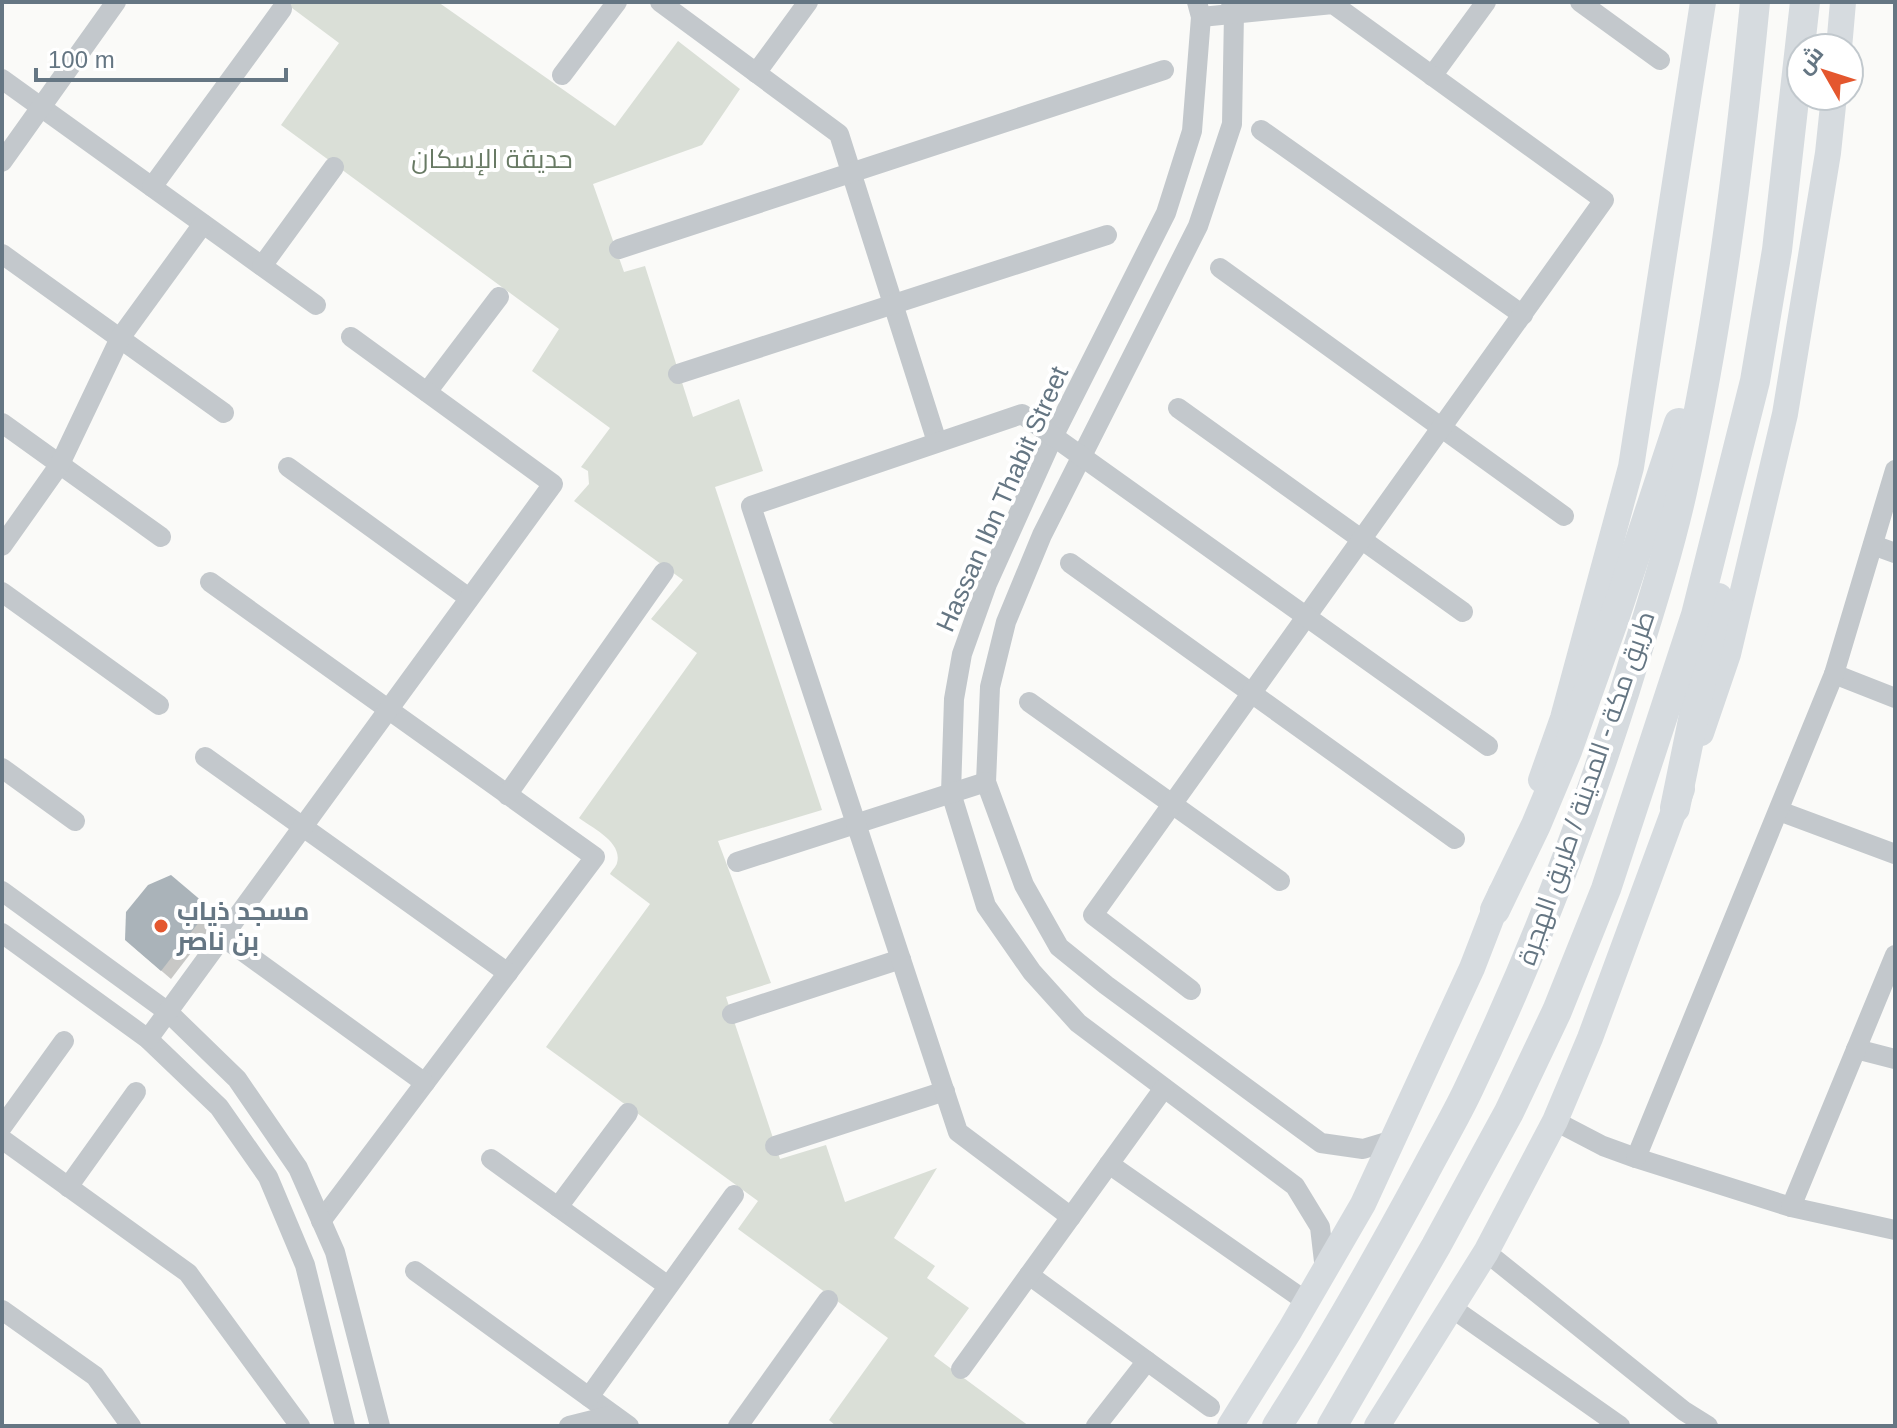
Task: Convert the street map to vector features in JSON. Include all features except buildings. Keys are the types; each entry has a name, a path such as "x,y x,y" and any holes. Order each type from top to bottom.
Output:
{"highway":[{"name":"طريق مكة - المدينة / طريق الهجرة","path":"1277,1426 1391,1234 1468,1091 1509,1002 1560,875 1615,720 1648,616 1681,494 1704,383 1738,169 1755,2"},
{"name":"طريق مكة - المدينة / طريق الهجرة","path":"1332,1426 1502,1126 1557,1011 1606,889 1696,615 1755,381 1777,250 1805,2"},
{"path":"1495,910 1536,825 1601,657 1692,380 1723,267"},
{"path":"1675,808 1722,580 1742,437"}],"main road":[{"path":"1230,1426 1363,1204 1472,968 1563,718 1631,467 1703,2"},
{"path":"1840,32 1843,2"},
{"path":"1377,1426 1486,1252 1555,1121 1590,1038 1675,808 1728,654 1785,414 1832,112"}],"street":[{"path":"2,162 116,2"},
{"path":"562,75 617,2"},
{"path":"660,2 839,134 937,442"},
{"path":"756,73 808,2"},
{"path":"1432,76 1486,2"},
{"path":"1580,2 1660,60"},
{"path":"1191,990 1093,915 1604,200 1333,4 1199,10"},
{"name":"Hassan Ibn Thabit Street","path":"1233,8 1232,124 1198,226 1042,535 1006,622 990,687 986,782 1024,885 1059,947 1321,1143 1363,1149 1393,1140"},
{"path":"152,187 282,9"},
{"name":"Hassan Ibn Thabit Street","path":"1199,10 1192,131 1166,213 1054,435 987,584 962,654 954,699 951,793 986,906 1032,972 1078,1023 1295,1186 1320,1227 1325,1270"},
{"path":"619,249 1164,70"},
{"path":"2,79 316,305"},
{"path":"1261,130 1523,315"},
{"path":"262,266 334,167"},
{"path":"2,546 60,464 120,338 203,224"},
{"path":"678,374 1107,235"},
{"path":"2,254 224,413"},
{"path":"1220,268 1564,516"},
{"path":"427,392 499,297"},
{"path":"148,1039 553,484 351,337"},
{"path":"1178,408 1463,612"},
{"path":"1071,1217 958,1132 751,506 1022,414 1488,746"},
{"path":"2,423 161,537"},
{"path":"288,467 469,598"},
{"path":"1636,1158 1834,674 1895,470"},
{"path":"1873,545 1895,553"},
{"path":"1070,563 1455,839"},
{"path":"507,795 664,572"},
{"path":"210,582 595,857 321,1221"},
{"path":"2,592 159,705"},
{"path":"1834,674 1895,698"},
{"path":"1029,702 1280,881"},
{"path":"205,757 508,973"},
{"path":"2,768 75,821"},
{"path":"737,862 986,782"},
{"path":"1779,811 1895,854"},
{"path":"2,891 168,1012 237,1079 298,1168 335,1252 380,1426"},
{"path":"2,933 148,1039 219,1107 268,1177 305,1265 345,1426"},
{"path":"223,937 425,1083"},
{"path":"1791,1207 1895,955"},
{"path":"732,1014 901,959"},
{"path":"2,1127 64,1041"},
{"path":"1856,1049 1895,1059"},
{"path":"961,1369 1164,1088"},
{"path":"775,1146 945,1091"},
{"path":"68,1187 136,1092"},
{"path":"558,1207 628,1113"},
{"path":"1555,1121 1603,1146 1636,1158 1791,1207 1895,1230"},
{"path":"2,1139 188,1273 300,1426"},
{"path":"491,1159 668,1286"},
{"path":"1109,1164 1307,1302"},
{"path":"589,1397 734,1195"},
{"path":"1486,1252 1684,1411 1708,1426"},
{"path":"415,1271 621,1420"},
{"path":"1029,1275 1210,1407"},
{"path":"738,1426 828,1300"},
{"path":"1452,1308 1620,1426"},
{"path":"2,1310 95,1376 131,1426"},
{"path":"1096,1426 1147,1361"},
{"path":"569,1426 621,1420"}],"green space":[{"name":"حديقة الإسكان","path":"284,2 438,2 615,126 678,41 740,89 702,145 593,184 624,272 645,266 693,417 739,399 763,471 715,487 822,810 718,841 771,983 726,997 780,1159 826,1145 845,1202 937,1168 894,1238 935,1266 927,1278 969,1308 934,1356 1029,1426 836,1426 829,1420 888,1338 738,1229 758,1201 546,1047 650,904 610,874 617,863 615,849 605,836 579,818 697,653 651,619 683,580 574,501 589,484 588,471 581,467 610,428 532,371 559,329 281,125 339,43"}],"place":[{"name":"مسجد ذياب بن ناصر","path":"161,926"}]}
